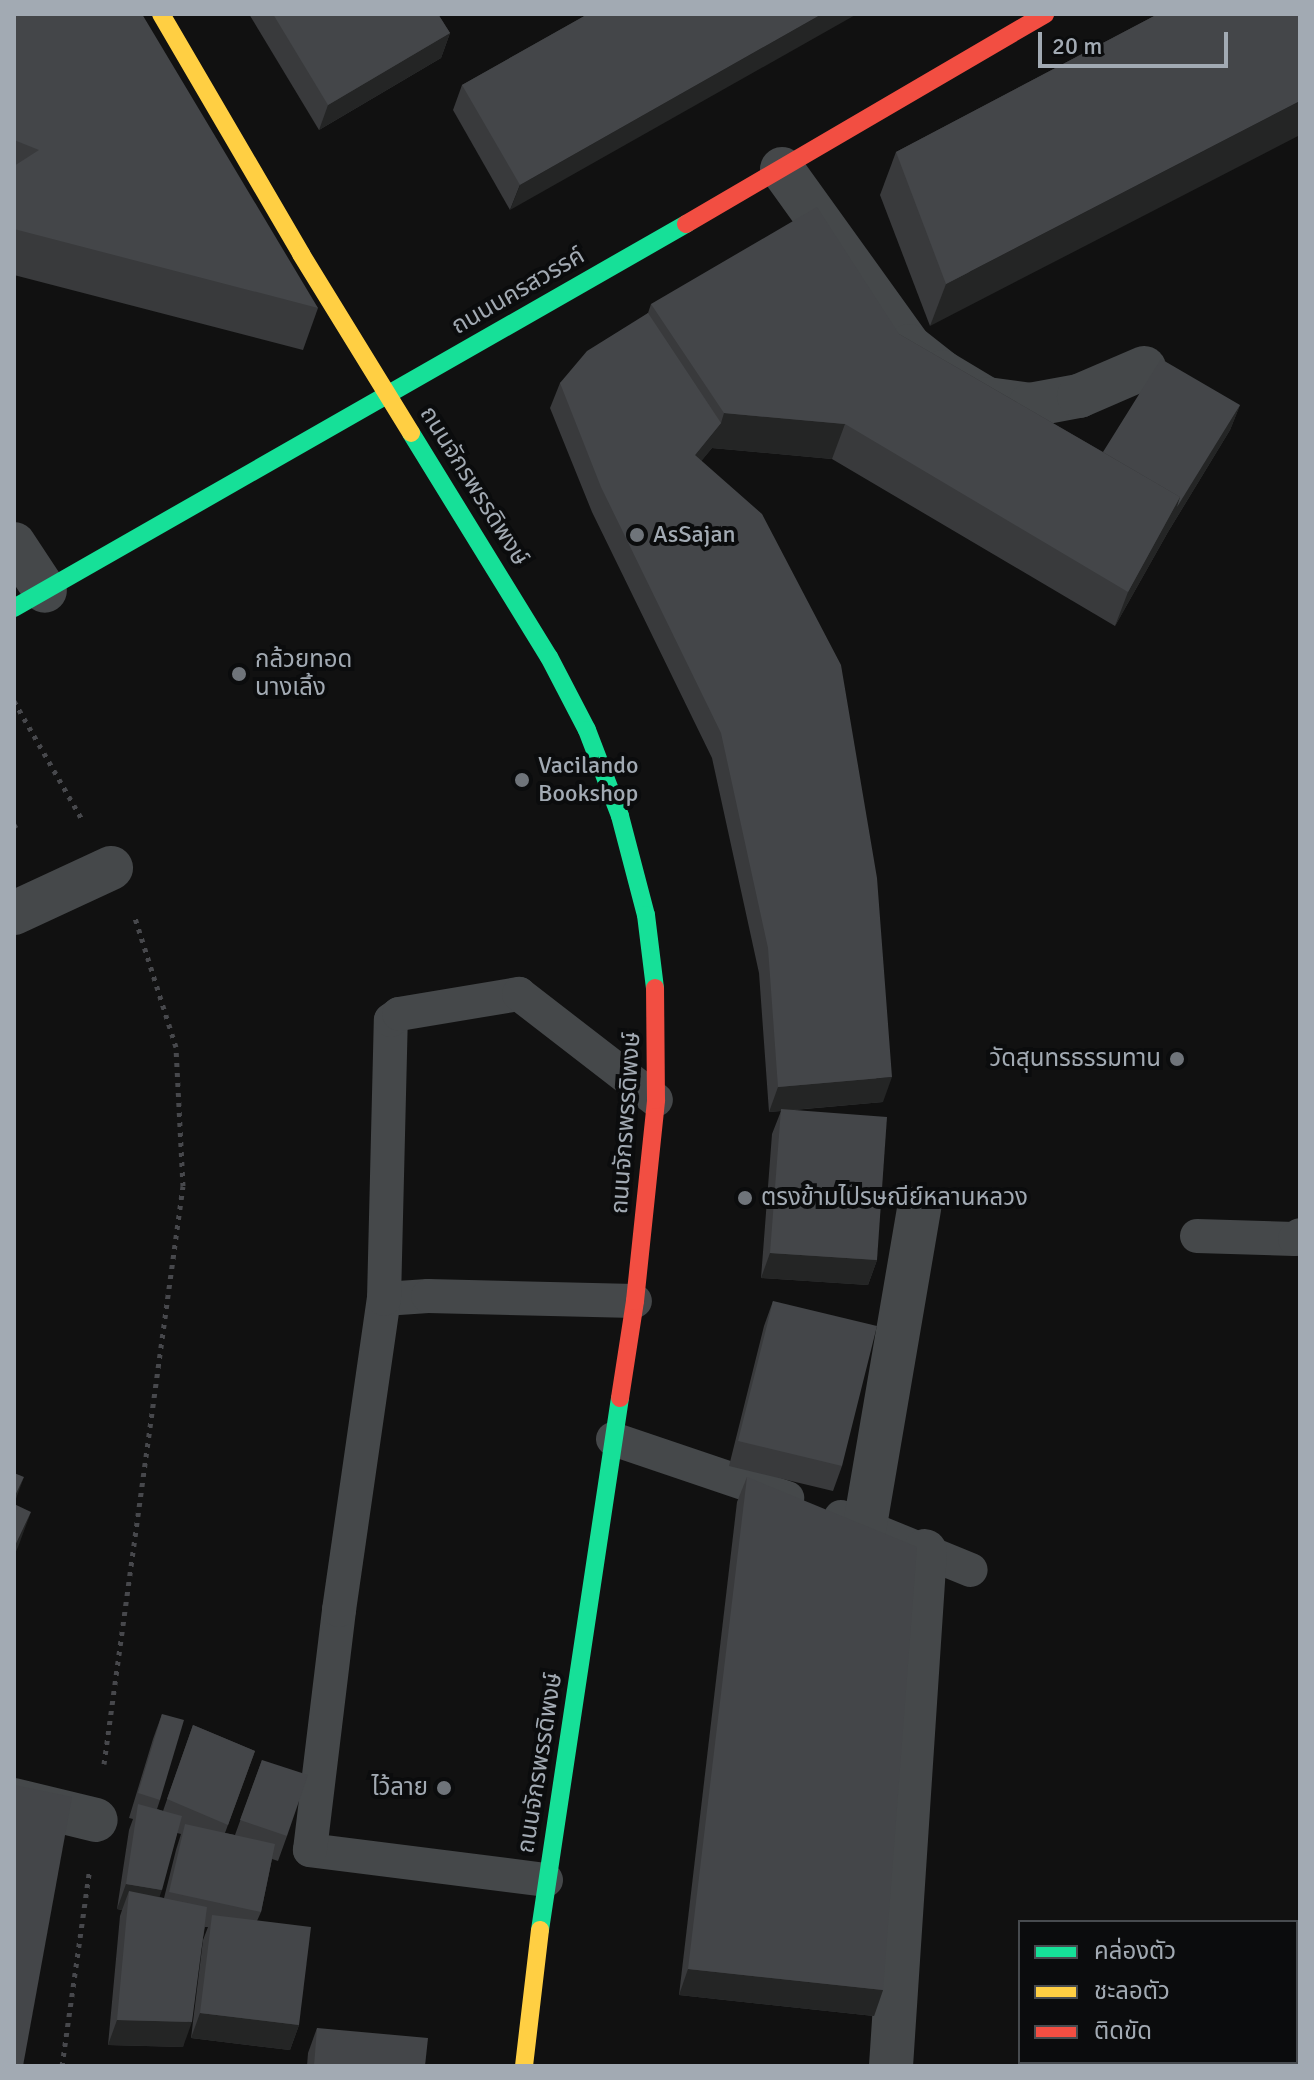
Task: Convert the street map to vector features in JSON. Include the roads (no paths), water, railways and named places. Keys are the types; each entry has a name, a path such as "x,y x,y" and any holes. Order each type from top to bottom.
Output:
{"main road":[{"name":"ถนนจักรพรรดิพงษ์","path":"161,14 301,254 549,657 587,730 609,787 646,915 657,1009 656,1100 635,1301 546,1880 524,2066"},
{"name":"ถนนนครสวรรค์","path":"30,599 782,169 1045,14"}],"street":[{"path":"782,169 909,346 942,372 987,399 1030,405 1079,396 1144,368"},
{"path":"14,544 30,599"},
{"path":"14,913 111,868"},
{"path":"865,1525 919,1208"},
{"path":"891,2066 925,1551"},
{"path":"14,1800 96,1820"}],"lane":[{"path":"546,1880 310,1850 339,1610 384,1299 387,1073 391,1020 395,1016 519,994 656,1100"},
{"path":"1197,1236 1295,1239 1300,1235"},
{"path":"384,1299 428,1296 635,1301"},
{"path":"613,1439 865,1525 971,1570"}],"place":[{"name":"AsSajan","path":"637,535"},
{"name":"กล้วยทอด นางเลิ้ง","path":"239,674"},
{"name":"Vacilando Bookshop","path":"522,780"},
{"name":"วัดสุนทรธรรมทาน","path":"1177,1059"},
{"name":"ตรงข้ามไปรษณีย์หลานหลวง","path":"745,1198"},
{"name":"ไว้ลาย","path":"444,1788"}]}
